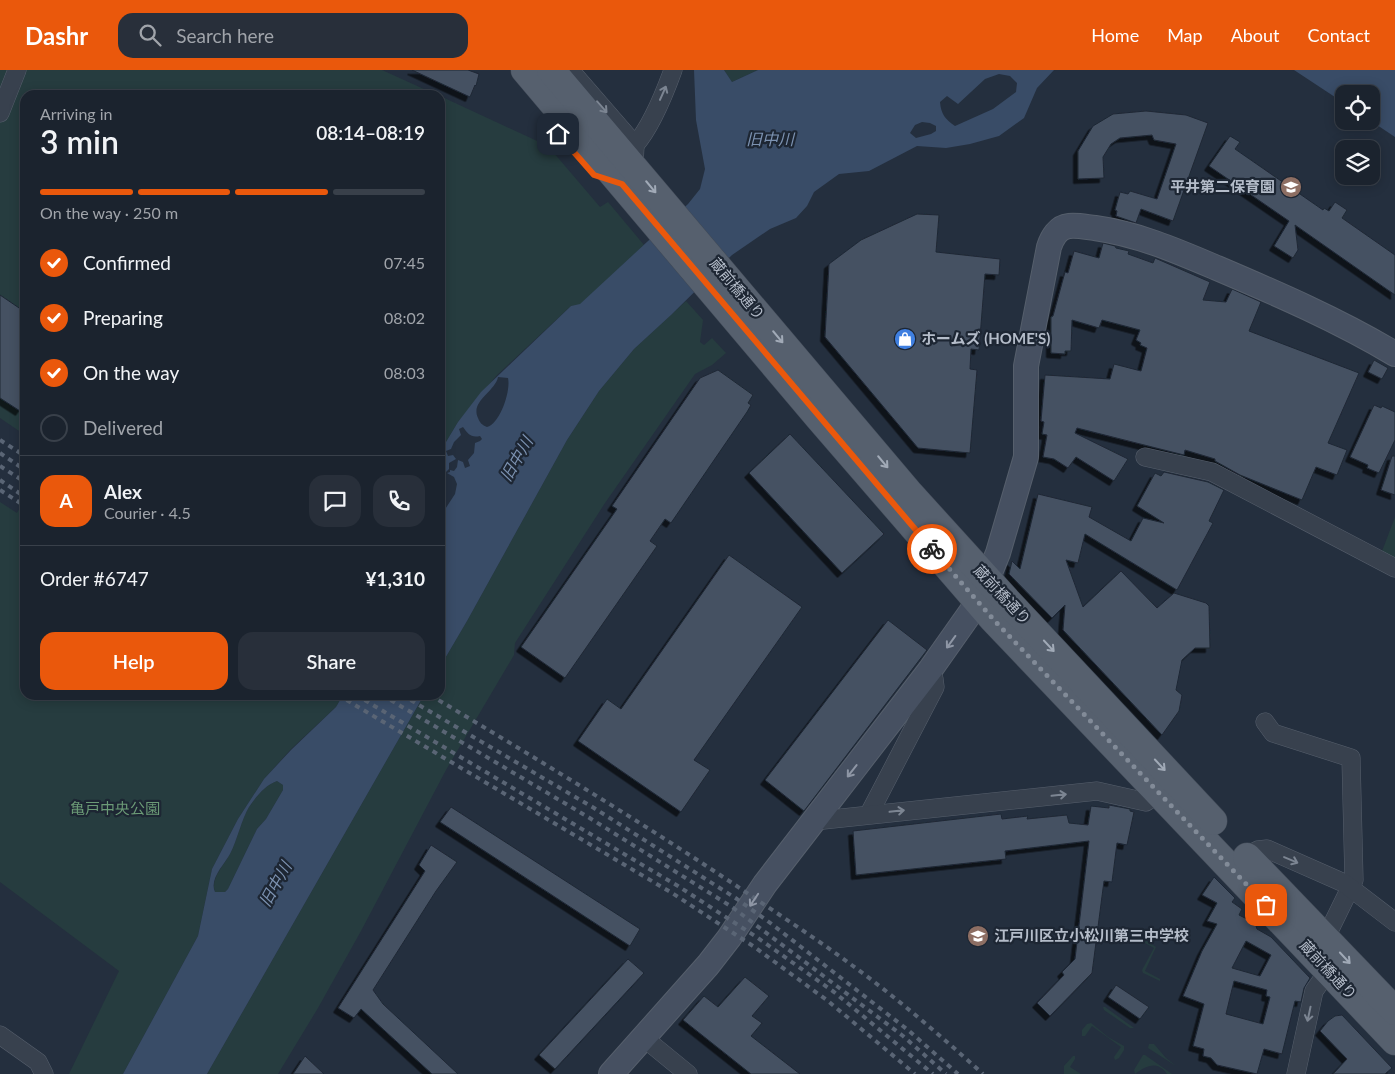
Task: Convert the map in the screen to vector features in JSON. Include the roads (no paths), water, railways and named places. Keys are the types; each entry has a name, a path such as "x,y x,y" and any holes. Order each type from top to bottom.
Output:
{"main road":[{"path":"505,70 594,175 630,165"},
{"name":"蔵前橋通り","path":"524,70 630,165"},
{"name":"蔵前橋通り","path":"551,70 902,499 1160,793 1395,1041"},
{"name":"蔵前橋通り","path":"983,591 1246,856 1395,1011"}],"street":[{"path":"0,113 16,70"},
{"path":"570,70 630,165"},
{"path":"630,165 673,70"},
{"path":"611,1074 729,938 765,884 930,670 983,591 998,553 1026,458 1026,366 1049,247 1053,237 1067,226 1112,230 1156,242 1284,296 1357,331 1395,354"},
{"path":"1144,457 1212,472 1395,568"},
{"path":"869,814 935,687 930,670"},
{"path":"1265,722 1273,733 1351,758 1354,880 1331,927 1324,936"},
{"path":"814,821 1097,791 1146,802 1160,793"},
{"path":"1246,856 1258,850 1267,850 1350,887 1386,917 1395,922"},
{"path":"1300,1071 1314,991 1328,971"},
{"path":"0,1035 38,1062 44,1074"},
{"path":"644,1038 688,1074"}],"water":[{"name":"旧中川","path":"694,70 724,70 732,82 758,70 1054,70 1037,88 1024,118 999,136 946,148 917,146 869,171 839,174 814,192 807,206 796,218 770,229 732,255 634,349 599,391 567,440 445,658 445,509 455,494 457,484 454,477 447,473 450,470 454,471 458,460 463,462 465,468 470,466 468,460 474,453 475,443 482,439 480,436 470,435 463,427 459,429 461,435 454,442 451,449 446,451 448,456 453,455 456,459 449,463 449,469 445,473 445,444 458,422 481,392 571,306 580,304 688,204 700,189 705,169 696,120","holes":["999,74 1010,76 1017,83 1016,92 993,109 955,126 946,118 941,110 940,102 947,96 958,104 985,79","922,122 936,126 936,131 916,138 910,133 915,125","498,377 508,378 508,391 500,414 492,425 487,427 481,424 476,412 477,407"]},
{"path":"1294,70 1395,70 1395,137 1380,127 1380,85 1335,85 1335,97"},
{"name":"旧中川","path":"340,700 421,700 207,1074 123,1074 198,936 212,869 238,819 264,779 336,707","holes":["277,781 283,785 283,790 266,819 257,829 228,889 225,892 215,892 214,882 218,872 233,849 249,807 269,785"]}],"railway":[{"path":"0,440 20,453"},
{"path":"0,453 20,467"},
{"path":"0,466 20,479"},
{"path":"0,480 20,494"},
{"path":"0,490 20,503"},
{"path":"346,700 672,893 753,946 828,1001 915,1074"},
{"path":"364,700 678,886 758,938 834,992 933,1074"},
{"path":"390,700 588,817 732,907 903,1036 946,1074"},
{"path":"410,700 594,808 737,899 908,1030 958,1074"},
{"path":"438,700 633,819 841,957 903,1005 983,1074"}],"place":[{"name":"平井第二保育園","path":"1291,187"},
{"name":"ホームズ (HOME'S)","path":"905,339"},
{"name":"江戸川区立小松川第三中学校","path":"978,936"}],"park label":[{"name":"亀戸中央公園","path":"115,809"}]}
